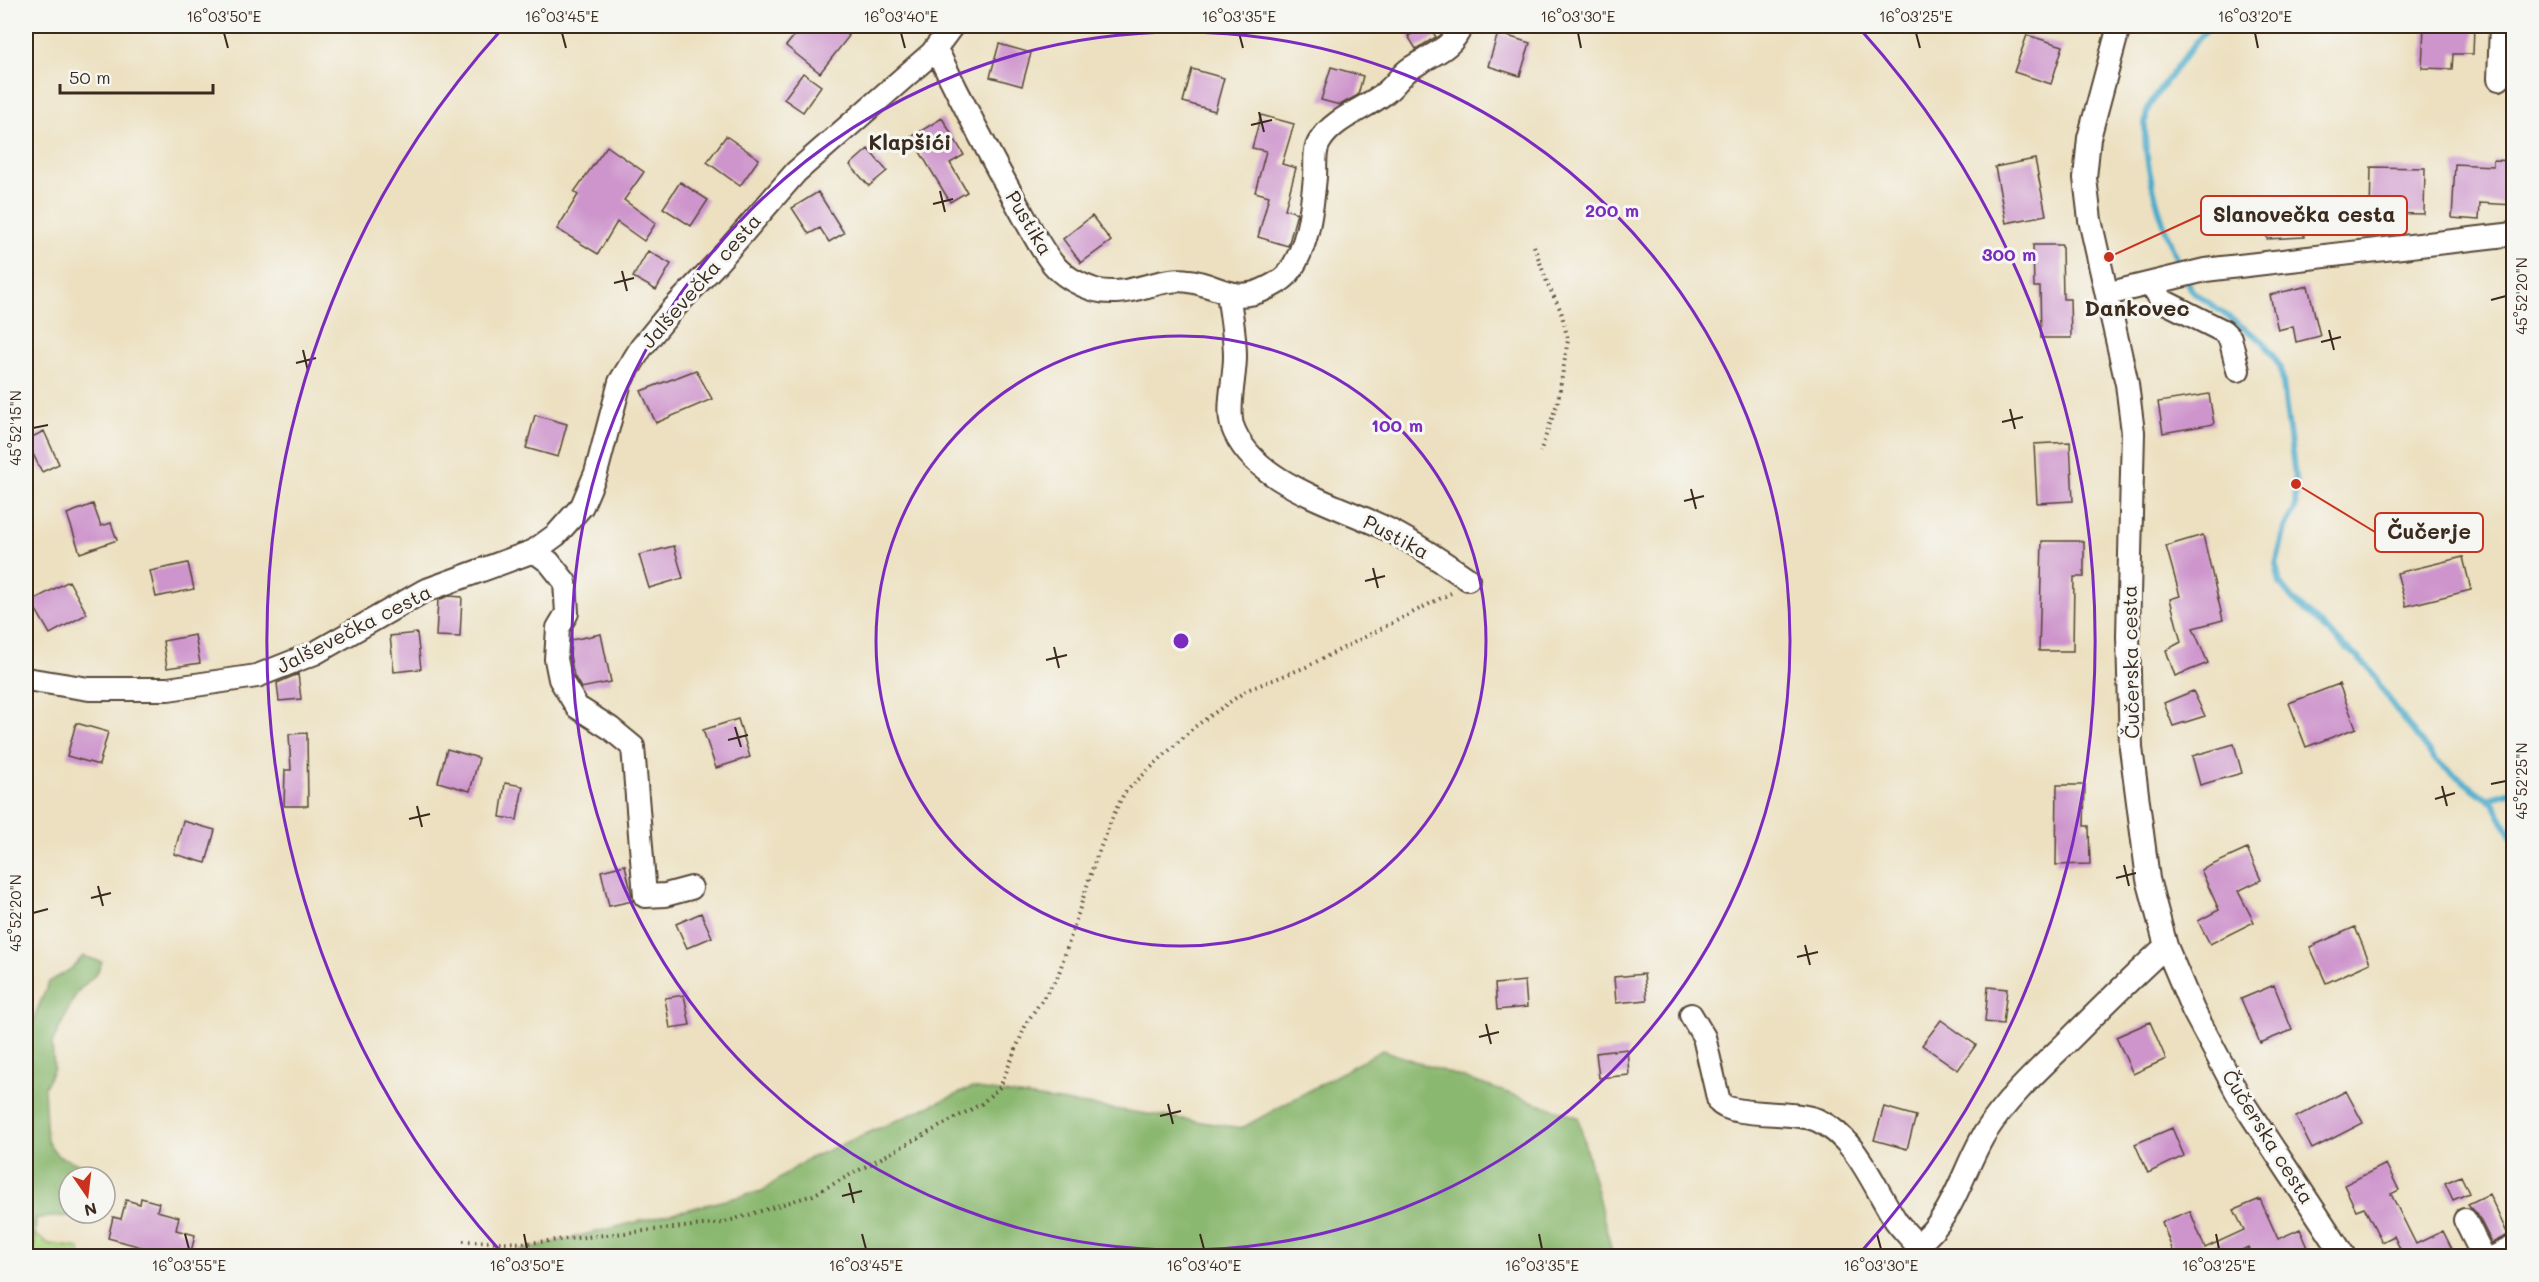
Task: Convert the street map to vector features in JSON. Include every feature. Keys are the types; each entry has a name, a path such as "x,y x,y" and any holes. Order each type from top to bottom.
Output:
{"street":[{"name":"Jalševečka cesta","path":"26,679 89,689 168,689 257,676 315,653 424,591 534,551 556,535 582,506 596,473 620,382 641,348 672,310 715,266 796,172 936,49 952,26"},
{"name":"Pustika","path":"936,49 994,164 1054,266 1089,288 1117,293 1184,280 1245,296 1258,292 1284,277 1302,249 1318,143 1335,124 1384,95 1406,71 1445,49 1454,40 1461,26"},
{"name":"Čučerska cesta","path":"2119,26 2089,138 2085,178 2090,220 2127,384 2133,432 2128,636 2131,748 2148,879 2166,946 2193,1010 2240,1098 2344,1257"},
{"path":"2499,79 2501,26"},
{"path":"2107,294 2197,273 2514,234"},
{"path":"2158,281 2161,300 2223,331 2230,339 2238,370"},
{"name":"Pustika","path":"1228,293 1235,338 1231,422 1242,446 1257,462 1276,476 1329,505 1388,529 1468,579"},
{"path":"534,551 549,561 565,582 567,612 558,628 556,659 560,679 578,707 610,728 633,747 645,896 665,895 691,888"},
{"path":"1691,1015 1704,1037 1719,1102 1722,1106 1734,1110 1807,1116 1832,1128 1847,1142 1897,1222 1917,1245 1927,1238 1943,1217 1985,1133 2005,1107 2026,1082 2166,946"},
{"path":"2465,1220 2483,1257"},
{"path":"2496,1257 2514,1247"}],"path":[{"path":"1534,246 1548,285 1561,311 1568,340 1558,401 1540,452"},
{"path":"463,1241 528,1243 722,1224 813,1195 981,1104 1000,1087 1027,1022 1058,976 1095,861 1125,792 1193,728 1247,690 1306,667 1454,591 1468,579"}],"green space":[{"path":"83,956 102,962 97,973 77,992 52,1043 54,1068 44,1089 47,1141 58,1156 81,1165 57,1165 57,1217 36,1218 34,1256 26,1256 26,1051 35,1015 49,982 71,969"},
{"path":"1382,1050 1578,1117 1613,1256 498,1256 762,1191 806,1160 971,1088 1242,1128"},
{"path":"33,1233 49,1244 80,1248 80,1256 34,1256"}],"building":[{"path":"802,26 836,26 849,36 820,73 786,46"},
{"path":"1424,26 1429,26 1436,37 1416,49 1408,36"},
{"path":"2424,26 2474,26 2473,54 2453,54 2452,69 2422,68"},
{"path":"1498,33 1530,43 1520,76 1488,66"},
{"path":"2027,35 2063,46 2051,84 2014,72"},
{"path":"999,44 1031,53 1022,86 990,77"},
{"path":"1331,67 1363,76 1358,95 1340,105 1321,100"},
{"path":"1192,69 1224,78 1215,111 1183,102"},
{"path":"803,73 821,86 803,112 784,99"},
{"path":"1261,115 1294,124 1282,164 1296,168 1285,209 1297,213 1288,246 1258,237 1269,196 1255,192 1266,151 1252,148"},
{"path":"942,118 964,155 950,163 967,192 950,202 911,137"},
{"path":"726,136 759,159 740,186 707,162"},
{"path":"607,146 644,172 624,200 656,223 644,241 617,222 598,254 557,229 578,195 574,192"},
{"path":"868,149 887,171 869,186 850,165"},
{"path":"2035,159 2046,215 2006,223 1995,167"},
{"path":"2493,160 2514,161 2514,205 2480,203 2479,220 2452,218 2455,164 2493,166"},
{"path":"2371,167 2425,168 2424,214 2370,213"},
{"path":"680,182 708,200 691,226 663,208"},
{"path":"818,192 844,233 829,242 820,228 809,234 792,208"},
{"path":"2302,199 2304,237 2267,239 2265,201"},
{"path":"1092,216 1111,241 1081,263 1063,239"},
{"path":"2033,245 2062,245 2063,299 2070,299 2071,338 2041,338 2040,287 2034,287"},
{"path":"648,251 671,264 656,290 633,277"},
{"path":"2308,286 2320,336 2296,342 2293,326 2278,330 2270,295"},
{"path":"696,370 712,399 656,423 641,391"},
{"path":"2209,394 2214,424 2163,433 2158,402"},
{"path":"535,415 567,424 558,457 526,448"},
{"path":"44,431 59,464 42,472 26,440"},
{"path":"2070,442 2073,501 2037,503 2034,444"},
{"path":"93,504 101,526 111,523 117,540 80,553 67,514"},
{"path":"2203,535 2223,620 2193,628 2208,663 2175,676 2166,650 2181,642 2170,599 2180,596 2166,546"},
{"path":"2042,541 2084,541 2084,577 2074,577 2073,651 2039,651"},
{"path":"674,546 683,578 649,588 639,555"},
{"path":"2463,557 2471,590 2406,606 2397,573"},
{"path":"188,563 194,589 156,597 150,571"},
{"path":"69,581 87,614 50,634 31,601"},
{"path":"449,596 462,597 460,637 436,636 438,600"},
{"path":"417,633 421,669 394,672 390,636"},
{"path":"601,634 611,682 581,688 574,676 570,655 571,640"},
{"path":"195,635 200,663 167,668 163,641"},
{"path":"298,674 301,699 279,701 277,683"},
{"path":"2339,684 2356,728 2306,747 2289,703"},
{"path":"2193,691 2205,716 2173,726 2164,703"},
{"path":"738,719 750,757 716,768 703,730"},
{"path":"76,723 108,732 99,765 67,756"},
{"path":"307,733 308,806 284,806 285,770 291,770 289,734"},
{"path":"2234,744 2242,773 2200,785 2192,756"},
{"path":"447,749 479,758 470,791 438,782"},
{"path":"505,783 523,786 517,820 500,817"},
{"path":"2057,785 2085,785 2084,826 2089,826 2090,864 2056,865"},
{"path":"183,821 215,830 206,863 174,854"},
{"path":"2247,849 2261,880 2238,891 2254,922 2210,944 2198,921 2219,910 2201,870"},
{"path":"625,865 633,901 609,906 601,871"},
{"path":"701,913 712,937 687,948 676,924"},
{"path":"2355,927 2370,963 2326,983 2310,947"},
{"path":"1644,974 1647,1000 1616,1003 1614,977"},
{"path":"1525,981 1527,1007 1497,1010 1495,984"},
{"path":"2274,985 2292,1030 2260,1043 2241,999"},
{"path":"1988,987 2007,989 2003,1024 1985,1022"},
{"path":"684,995 690,1025 670,1028 665,998"},
{"path":"1941,1020 1976,1045 1958,1070 1922,1045"},
{"path":"2150,1022 2166,1059 2133,1074 2116,1037"},
{"path":"1627,1049 1629,1075 1599,1078 1596,1053"},
{"path":"2346,1091 2363,1123 2312,1149 2296,1117"},
{"path":"1884,1107 1916,1116 1907,1149 1874,1140"},
{"path":"2172,1128 2184,1156 2148,1173 2135,1144"},
{"path":"2386,1164 2399,1190 2391,1194 2416,1244 2443,1231 2456,1257 2391,1257 2401,1251 2394,1236 2382,1242 2364,1207 2356,1210 2344,1185"},
{"path":"2461,1176 2469,1193 2453,1200 2445,1183"},
{"path":"2489,1194 2508,1235 2492,1243 2477,1214 2468,1204"},
{"path":"141,1198 159,1203 157,1211 179,1217 176,1230 195,1235 190,1257 143,1257 145,1248 108,1238 111,1225 117,1225 117,1218 121,1219 126,1200 140,1204"},
{"path":"2260,1199 2278,1239 2300,1229 2312,1257 2252,1257 2248,1247 2227,1257 2175,1257 2162,1222 2190,1211 2205,1248 2244,1230 2234,1210"}],"waterway":[{"path":"2182,271 2160,213 2148,165 2145,122 2152,101 2210,26"},
{"path":"2187,280 2192,291 2264,342 2281,368 2296,484 2295,509 2285,528 2276,565 2280,584 2293,600 2370,669 2389,700 2436,761 2494,804 2514,842"},
{"path":"2487,799 2514,791"}],"place":[{"name":"Slanovečka cesta","path":"2109,257"},
{"name":"Čučerje","path":"2296,484"}],"district":[{"name":"Klapšići","path":"910,143"},
{"name":"Dankovec","path":"2137,308"}]}
